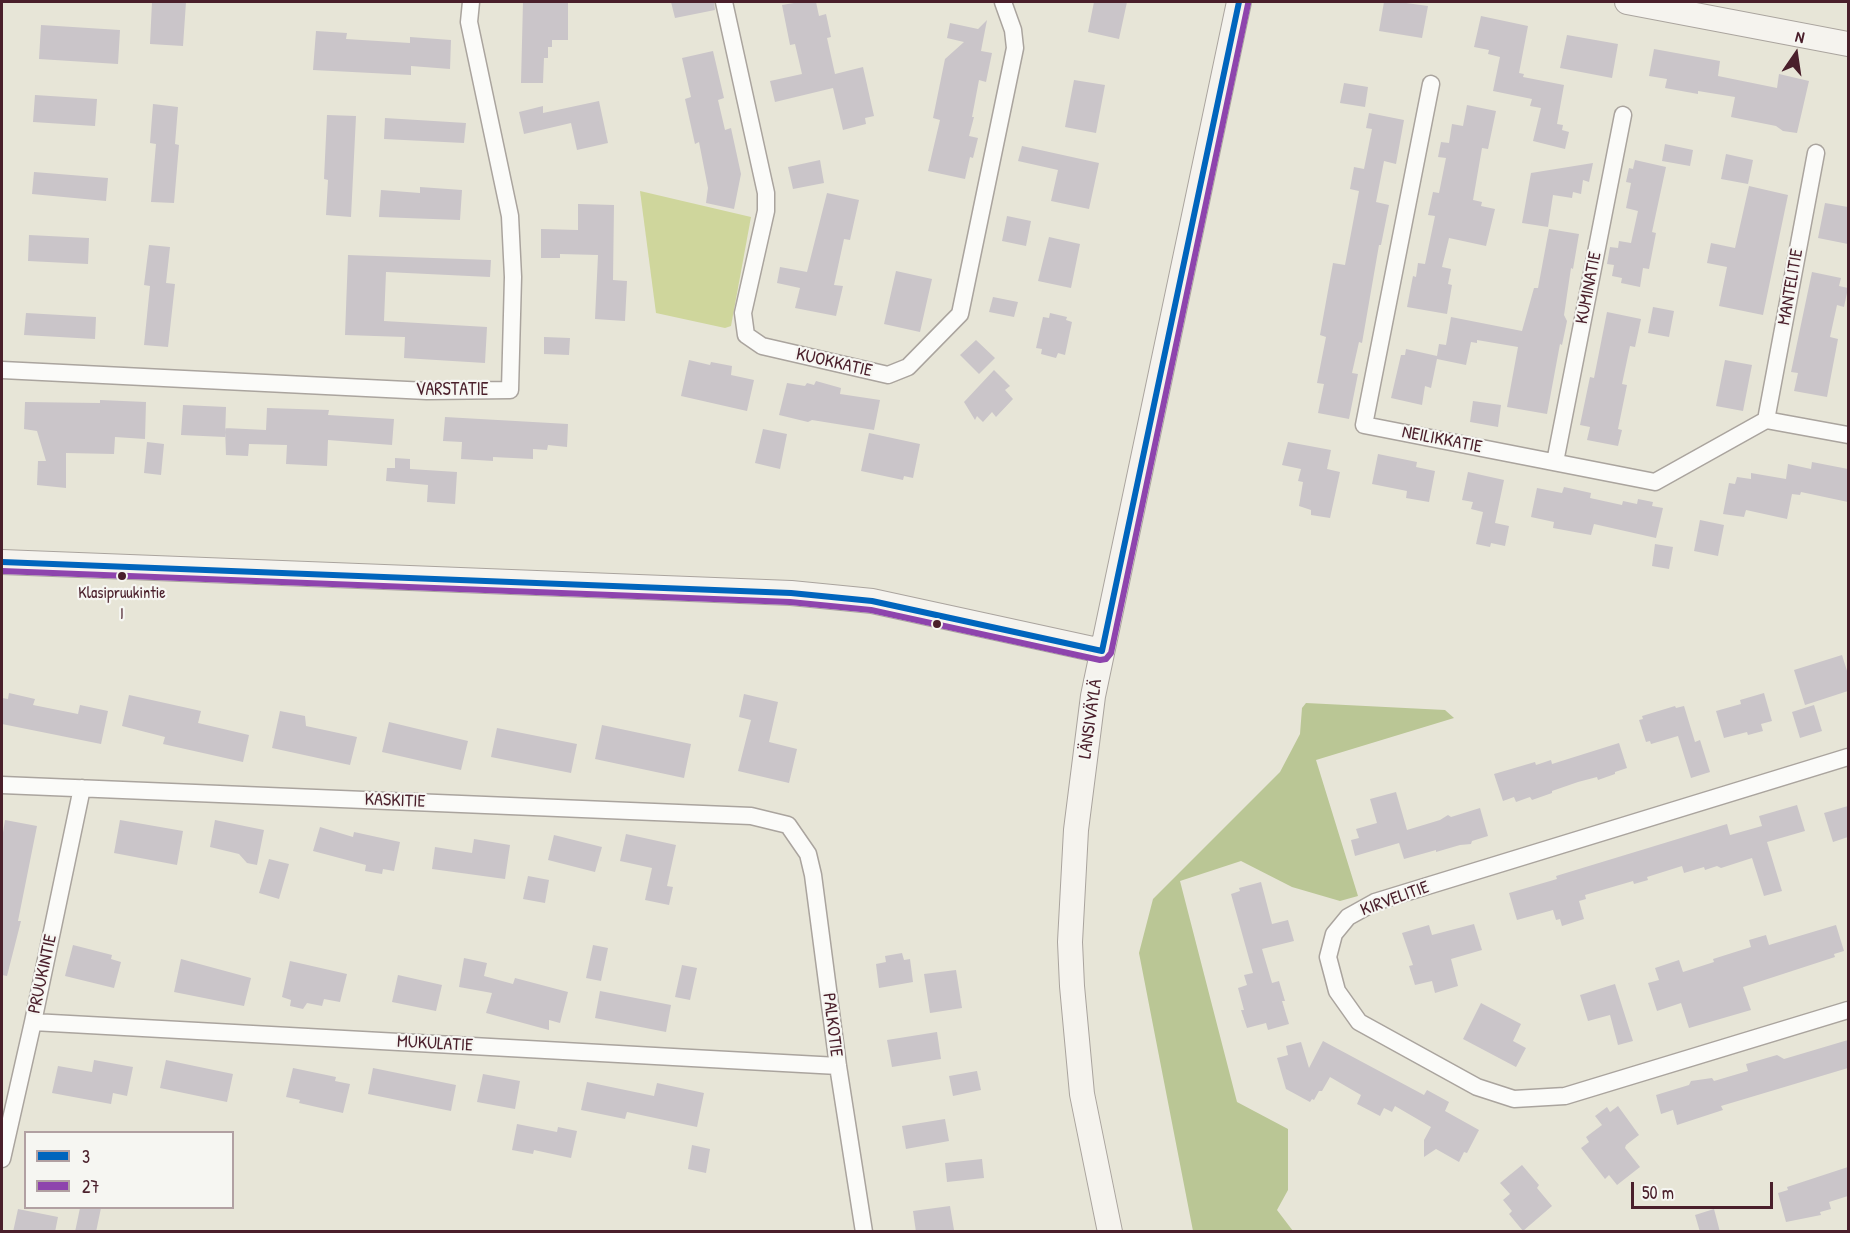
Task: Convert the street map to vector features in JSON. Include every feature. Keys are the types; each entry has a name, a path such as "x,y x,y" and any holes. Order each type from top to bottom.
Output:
{"street":[{"name":"VARSTATIE","path":"2,370 427,391 510,390 513,277 510,216 469,22 471,2"},
{"name":"KUOKKATIE","path":"724,2 766,193 766,212 743,313 746,335 762,346 888,375 908,367 960,314 1015,48 1013,30 1003,2"},
{"name":"LÄNSIVÄYLÄ","path":"1110,1232 1082,1094 1072,986 1070,942 1076,830 1093,696 1239,2"},
{"path":"1627,2 1848,44"},
{"name":"NEILIKKATIE","path":"1431,84 1364,425 1655,482 1766,420"},
{"name":"KUMINATIE","path":"1556,462 1623,115"},
{"name":"MANTELITIE","path":"1766,420 1816,153"},
{"path":"1766,420 1848,435"},
{"path":"2,562 791,593 872,601 1102,651"},
{"name":"KIRVELITIE","path":"1848,757 1376,902 1348,917 1334,934 1328,957 1337,991 1359,1022 1477,1087 1514,1099 1565,1096 1848,1010"},
{"name":"KASKITIE","path":"2,785 752,816 788,825"},
{"name":"PRUUKINTIE","path":"2,1160 82,788"},
{"name":"PALKOTIE","path":"788,825 808,854 813,875 838,1066 864,1232"},
{"name":"MUKULATIE","path":"33,1022 838,1066"}],"green space":[{"path":"640,191 751,217 731,326 725,328 656,313"},
{"path":"1306,703 1445,710 1454,718 1316,760 1358,896 1340,901 1292,887 1241,861 1180,881 1237,1102 1288,1129 1288,1190 1277,1210 1293,1231 1193,1231 1139,953 1153,899 1280,772 1300,734 1302,708"}],"building":[{"path":"152,2 186,2 183,46 150,44"},
{"path":"523,2 568,2 568,40 552,40 552,47 548,47 548,58 544,58 543,83 521,83"},
{"path":"671,2 714,2 715,10 675,18"},
{"path":"816,2 819,16 826,14 831,37 827,38 835,74 863,67 874,116 865,118 866,124 843,130 833,88 775,102 770,81 802,74 795,44 790,45 782,5"},
{"path":"1094,2 1127,2 1119,39 1088,32"},
{"path":"1384,2 1428,6 1422,38 1379,31"},
{"path":"1481,16 1528,26 1519,73 1524,74 1523,77 1564,85 1557,124 1563,125 1562,130 1569,132 1565,149 1533,141 1541,108 1530,106 1532,99 1493,91 1500,57 1488,54 1489,50 1474,47"},
{"path":"987,20 981,51 992,53 986,82 979,80 969,136 978,138 973,158 970,157 965,179 928,171 940,120 933,118 945,59 964,42 947,38 950,23 978,29"},
{"path":"41,25 120,30 118,64 39,59"},
{"path":"316,31 347,33 346,39 410,43 410,37 451,40 450,69 411,66 411,75 313,70"},
{"path":"1567,35 1618,44 1612,78 1560,68"},
{"path":"1654,49 1720,61 1718,76 1777,88 1779,74 1809,81 1797,133 1783,131 1776,126 1731,117 1735,97 1665,88 1667,79 1649,76"},
{"path":"713,51 724,98 718,100 725,130 731,128 741,174 734,209 706,203 708,188 699,142 695,144 685,99 691,97 682,58"},
{"path":"1074,80 1105,85 1096,133 1065,127"},
{"path":"1344,83 1368,87 1365,107 1340,103"},
{"path":"35,95 97,99 95,126 33,122"},
{"path":"599,101 608,143 577,150 571,123 524,134 519,112 543,106 543,113"},
{"path":"153,104 178,107 175,144 179,145 174,203 151,202 156,144 150,143"},
{"path":"1467,105 1496,111 1488,149 1482,148 1473,200 1482,202 1481,206 1495,209 1486,246 1449,238 1442,267 1451,269 1448,284 1452,285 1447,314 1407,307 1418,263 1425,264 1435,216 1428,215 1433,192 1439,193 1446,158 1438,157 1441,142 1449,143 1452,124 1463,126"},
{"path":"1369,113 1404,120 1396,164 1384,161 1376,202 1389,205 1381,245 1379,245 1362,343 1359,342 1352,373 1358,374 1349,419 1318,413 1324,384 1317,383 1326,337 1320,335 1333,263 1345,265 1359,191 1350,189 1354,167 1364,169 1372,129 1366,128"},
{"path":"327,115 356,116 351,217 326,215 328,180 324,179"},
{"path":"385,118 466,123 464,143 384,139"},
{"path":"1665,144 1693,150 1690,166 1662,161"},
{"path":"1022,146 1099,163 1089,209 1051,201 1058,170 1018,161"},
{"path":"1726,154 1753,160 1748,184 1721,179"},
{"path":"820,160 824,183 793,189 788,167"},
{"path":"1635,160 1666,167 1652,232 1656,233 1649,269 1643,268 1640,287 1621,283 1622,278 1612,276 1614,265 1607,264 1610,247 1618,248 1619,241 1631,243 1638,211 1626,208 1631,183 1626,182 1629,168 1633,169"},
{"path":"1593,163 1589,182 1583,180 1581,194 1573,192 1572,198 1553,195 1548,227 1522,223 1531,173"},
{"path":"34,172 108,178 106,201 32,194"},
{"path":"1749,186 1788,195 1763,315 1719,306 1727,267 1707,263 1711,243 1735,248"},
{"path":"420,187 462,190 460,220 379,217 381,190 420,193"},
{"path":"827,193 859,200 850,240 844,239 834,285 843,286 836,316 795,308 800,288 777,283 780,267 807,272"},
{"path":"1825,203 1848,207 1848,244 1818,238"},
{"path":"578,204 614,205 613,280 627,281 625,321 595,319 598,255 560,254 560,258 541,258 541,229 578,230"},
{"path":"1007,216 1031,221 1026,246 1002,241"},
{"path":"1549,229 1579,234 1564,315 1567,321 1562,345 1560,344 1547,414 1507,407 1518,347 1477,340 1477,343 1471,342 1466,365 1437,359 1431,388 1425,386 1422,405 1391,398 1401,355 1405,355 1406,349 1437,356 1439,344 1446,345 1451,317 1522,331 1534,288 1538,288"},
{"path":"29,235 89,238 88,264 28,261"},
{"path":"1049,237 1080,244 1071,288 1038,281"},
{"path":"149,245 170,247 166,283 175,284 168,347 144,345 150,286 144,285"},
{"path":"348,255 491,260 490,277 386,272 384,321 487,327 485,363 404,358 405,337 345,335"},
{"path":"896,271 932,279 920,332 884,324"},
{"path":"1812,272 1841,278 1839,286 1848,288 1844,307 1837,305 1830,337 1838,339 1827,397 1794,391 1798,373 1791,372"},
{"path":"993,297 1018,302 1014,317 989,312"},
{"path":"1653,307 1674,311 1669,337 1648,333"},
{"path":"1607,312 1641,319 1635,347 1630,346 1622,384 1627,385 1618,429 1622,430 1618,446 1587,440 1590,427 1580,425 1590,377 1594,378"},
{"path":"26,313 96,317 95,339 24,335"},
{"path":"1050,313 1067,317 1066,320 1072,322 1065,355 1058,353 1056,358 1041,354 1042,349 1036,348 1043,317 1049,318"},
{"path":"544,337 570,338 569,355 544,354"},
{"path":"976,340 995,358 979,374 960,355"},
{"path":"689,360 710,365 711,362 732,366 731,375 754,380 747,411 681,396"},
{"path":"1725,360 1752,365 1743,411 1716,406"},
{"path":"994,370 1010,386 1005,390 1013,399 996,417 992,412 983,422 977,416 975,420 964,402"},
{"path":"816,381 841,388 840,394 880,400 874,430 812,420 808,422 779,415 787,383 805,386 807,383 814,385"},
{"path":"100,400 146,402 145,439 115,437 114,454 66,453 66,488 37,485 38,461 46,461 37,431 24,429 25,402 100,403"},
{"path":"1473,401 1501,405 1498,427 1470,422"},
{"path":"183,405 226,407 225,437 181,435"},
{"path":"267,408 329,410 328,415 394,419 392,445 328,440 327,466 286,464 287,445 249,444 248,456 226,455 225,428 266,430"},
{"path":"445,417 568,424 567,447 548,445 547,450 533,449 533,459 493,457 493,461 461,459 462,442 443,441"},
{"path":"763,429 787,434 780,469 755,463"},
{"path":"869,433 920,444 913,478 904,476 903,480 861,471"},
{"path":"147,442 164,444 161,475 144,473"},
{"path":"1288,442 1331,450 1327,469 1340,472 1330,518 1311,515 1311,510 1299,506 1303,482 1298,481 1301,469 1282,465"},
{"path":"1378,454 1417,462 1416,467 1435,471 1429,502 1406,498 1407,491 1372,484"},
{"path":"395,458 410,459 410,469 457,472 455,504 427,502 428,485 386,481 387,468 395,468"},
{"path":"1812,462 1848,469 1848,502 1801,492 1800,495 1792,494 1787,519 1746,510 1744,517 1723,514 1729,483 1735,484 1737,477 1751,479 1751,473 1786,479 1788,464 1811,469"},
{"path":"1468,472 1504,480 1495,523 1509,526 1505,546 1491,543 1490,547 1476,544 1483,512 1471,509 1473,502 1462,500"},
{"path":"1564,487 1591,493 1590,498 1622,505 1623,501 1637,504 1638,499 1653,502 1652,506 1663,508 1656,538 1594,524 1591,535 1553,528 1554,522 1531,517 1537,488 1562,493"},
{"path":"1700,520 1724,525 1718,556 1694,551"},
{"path":"1655,544 1673,547 1669,569 1652,566"},
{"path":"1842,655 1848,674 1848,691 1805,705 1794,670"},
{"path":"9,693 35,699 33,705 78,714 80,705 108,711 101,744 2,724 2,698 8,699"},
{"path":"1764,693 1772,721 1761,724 1763,731 1748,735 1747,732 1724,738 1716,711 1741,704 1740,700"},
{"path":"744,694 778,702 769,742 797,749 789,783 738,771 751,720 739,717"},
{"path":"129,695 201,711 198,723 249,735 243,762 163,744 165,737 122,726"},
{"path":"1814,705 1822,731 1800,738 1792,712"},
{"path":"1675,706 1676,708 1684,706 1695,742 1700,740 1710,772 1691,778 1678,736 1651,744 1650,741 1646,742 1639,720 1643,719 1642,716"},
{"path":"280,711 305,716 306,726 357,737 350,765 272,748"},
{"path":"389,722 468,741 461,770 382,752"},
{"path":"602,725 691,744 684,778 595,759"},
{"path":"497,728 577,744 571,773 491,757"},
{"path":"1619,743 1627,768 1615,774 1598,780 1597,777 1578,782 1532,800 1530,797 1516,802 1514,797 1503,801 1494,774 1535,762 1536,765 1551,760 1552,764"},
{"path":"1396,792 1407,830 1440,820 1448,815 1451,817 1480,808 1488,836 1472,841 1471,844 1404,859 1399,843 1355,856 1351,840 1359,838 1356,829 1377,823 1370,799"},
{"path":"1797,805 1805,831 1767,842 1782,891 1764,896 1752,858 1721,868 1717,866 1705,870 1704,867 1684,873 1682,866 1647,877 1648,880 1634,884 1633,881 1585,895 1586,899 1579,901 1584,919 1562,926 1560,919 1556,920 1553,910 1517,920 1509,893 1557,879 1556,876 1727,824 1730,835 1762,826 1759,816"},
{"path":"1848,806 1848,837 1833,842 1824,813"},
{"path":"5,820 37,826 18,921 21,921 7,976 2,975 2,839"},
{"path":"120,820 183,831 177,865 114,853"},
{"path":"215,820 264,830 257,865 247,863 239,854 210,847"},
{"path":"320,827 353,837 354,832 400,842 394,871 383,869 382,874 365,871 366,865 313,851"},
{"path":"626,834 676,845 667,886 673,887 669,905 645,900 652,868 620,861"},
{"path":"554,835 602,847 595,872 548,860"},
{"path":"474,839 510,845 505,879 432,869 435,847 472,853"},
{"path":"269,859 289,864 279,899 259,893"},
{"path":"528,876 549,880 545,903 523,899"},
{"path":"1261,882 1272,924 1288,920 1294,941 1262,949 1272,983 1279,981 1289,1024 1268,1030 1266,1023 1247,1028 1241,1010 1244,1010 1238,988 1247,985 1244,975 1253,973 1231,894 1240,891 1239,888"},
{"path":"1474,924 1482,950 1451,959 1458,986 1435,993 1432,981 1415,985 1409,966 1413,965 1402,933 1429,925 1432,935"},
{"path":"1836,925 1844,951 1834,954 1835,957 1743,987 1751,1010 1689,1028 1681,1003 1657,1011 1648,983 1659,980 1655,968 1679,960 1683,972 1714,962 1713,959 1751,947 1749,940 1766,935 1769,945"},
{"path":"73,945 112,955 111,959 121,962 114,988 65,976"},
{"path":"593,945 608,948 601,981 586,978"},
{"path":"902,953 904,960 910,959 913,982 879,988 876,964 886,962 885,956"},
{"path":"464,958 487,963 484,976 513,984 515,978 568,992 560,1023 549,1020 549,1030 486,1013 492,993 459,987"},
{"path":"181,959 251,978 244,1006 174,992"},
{"path":"290,961 347,974 340,1002 324,999 322,1006 307,1003 303,1009 290,1006 291,1000 282,997"},
{"path":"682,965 697,968 690,1000 675,997"},
{"path":"956,970 962,1008 930,1013 924,974"},
{"path":"398,975 442,985 436,1011 392,1002"},
{"path":"1615,984 1633,1041 1618,1045 1610,1015 1588,1021 1580,995"},
{"path":"600,991 671,1005 666,1032 595,1018"},
{"path":"1481,1003 1521,1024 1513,1041 1526,1048 1516,1067 1463,1039"},
{"path":"937,1032 941,1059 892,1067 887,1040"},
{"path":"1848,1040 1848,1068 1721,1106 1723,1110 1677,1125 1673,1110 1661,1114 1656,1095 1689,1085 1691,1081 1712,1078 1714,1081 1748,1071 1746,1064 1777,1055 1784,1059"},
{"path":"1323,1041 1424,1095 1427,1090 1449,1102 1445,1111 1479,1130 1467,1153 1464,1152 1459,1162 1436,1149 1424,1157 1424,1140 1431,1127 1395,1106 1392,1112 1384,1108 1380,1116 1357,1104 1361,1095 1330,1077 1322,1091 1319,1091 1314,1100 1310,1102 1286,1089 1277,1058 1288,1055 1286,1046 1301,1042 1309,1068"},
{"path":"94,1060 133,1067 127,1096 113,1093 111,1104 52,1093 58,1066 92,1072"},
{"path":"166,1060 233,1074 227,1102 160,1088"},
{"path":"293,1068 336,1077 335,1081 350,1084 343,1113 299,1103 300,1100 286,1097"},
{"path":"373,1068 456,1085 451,1111 368,1094"},
{"path":"977,1071 981,1090 953,1096 949,1076"},
{"path":"483,1074 520,1081 515,1109 477,1102"},
{"path":"587,1082 654,1096 657,1083 704,1093 697,1127 627,1112 625,1119 581,1110"},
{"path":"1618,1106 1639,1135 1625,1148 1640,1167 1617,1185 1609,1175 1605,1179 1581,1148 1589,1142 1586,1137 1602,1125 1595,1116 1607,1107 1610,1112"},
{"path":"945,1119 949,1141 906,1149 902,1126"},
{"path":"517,1124 557,1132 558,1127 577,1131 571,1158 534,1150 533,1154 512,1150"},
{"path":"692,1145 710,1149 706,1173 688,1169"},
{"path":"982,1159 984,1178 947,1182 945,1163"},
{"path":"1522,1165 1539,1185 1537,1188 1552,1206 1523,1231 1509,1214 1512,1211 1503,1200 1510,1194 1500,1183"},
{"path":"1848,1167 1848,1196 1829,1202 1831,1209 1820,1212 1821,1215 1786,1222 1778,1193 1788,1190 1787,1187"},
{"path":"950,1206 954,1230 916,1232 913,1211"},
{"path":"18,1209 58,1217 55,1232 13,1232"},
{"path":"80,1209 101,1209 96,1232 75,1232"},
{"path":"1714,1209 1720,1232 1700,1232 1695,1215"}],"transit line":[{"name":"3","path":"2,562 791,593 872,601 1102,651 1239,2"},
{"name":"27","path":"2,571 790,602 871,610 1100,660 1106,659 1111,653 1248,4"}],"place":[{"name":"Klasipruukintie I","path":"122,576"}]}
